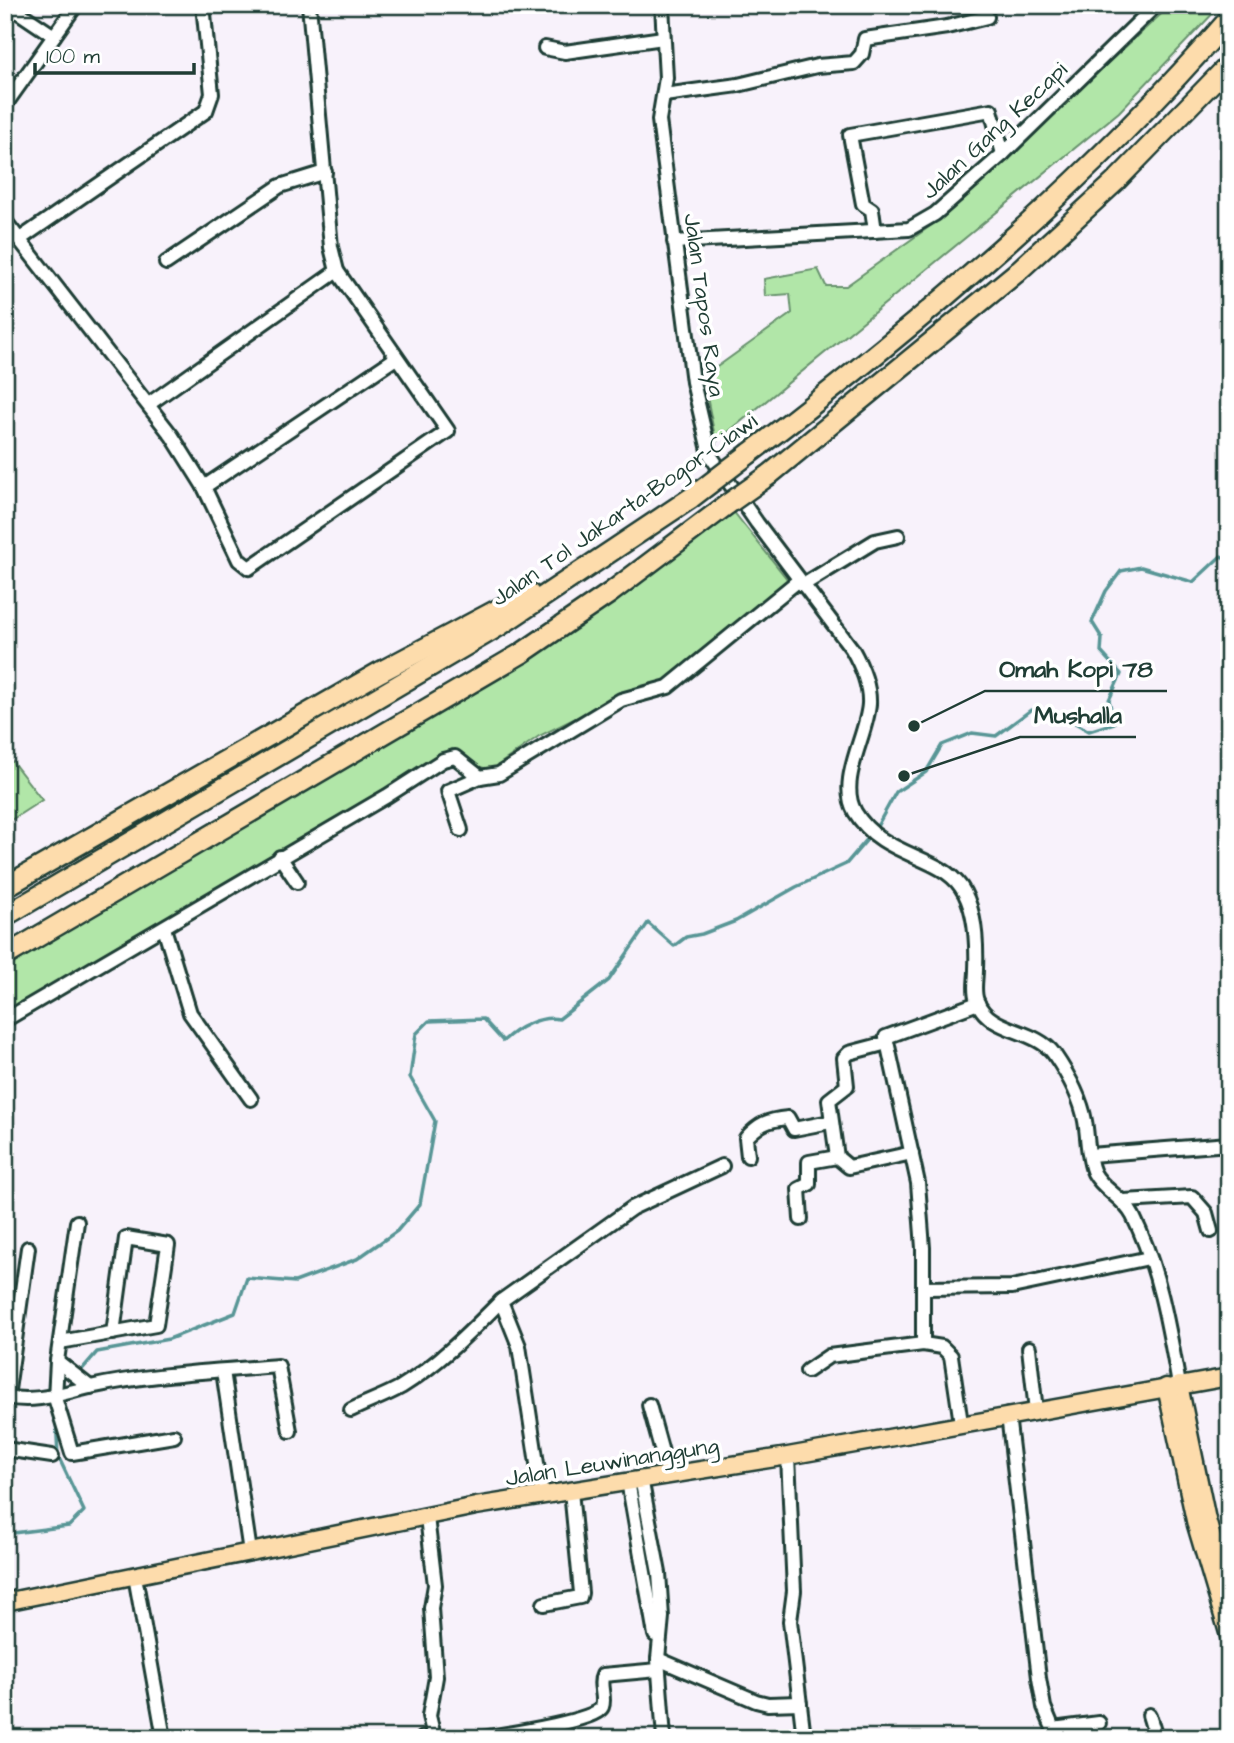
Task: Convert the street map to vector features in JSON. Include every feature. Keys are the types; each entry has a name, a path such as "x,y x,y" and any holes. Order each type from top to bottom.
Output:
{"highway":[{"name":"Jalan Tol Jakarta–Bogor–Ciawi","path":"5,916 499,626 691,498 886,346 1029,221 1098,157 1229,19"},
{"path":"5,956 522,653 610,593 769,475 1016,273 1115,182 1229,65"},
{"path":"5,887 380,672 667,514"}],"main road":[{"name":"Jalan Leuwinanggung","path":"5,1602 427,1517 668,1474 788,1457 961,1423 1229,1377"},
{"path":"1172,1386 1229,1596"},
{"path":"1172,1386 1199,1536 1229,1636"}],"street":[{"path":"8,5 54,36"},
{"path":"5,105 76,5"},
{"path":"20,239 206,111 212,94 203,5"},
{"path":"5,221 149,404 204,487 239,559 250,568 448,431 337,271 331,247 309,5"},
{"name":"Jalan Tapos Raya","path":"662,5 664,95 659,120 693,382 710,455 852,649 866,685 869,702 865,731 850,780 854,811 873,835 958,882 974,926 978,1003"},
{"name":"Jalan Gang Kecapi","path":"674,242 909,229 923,222 1003,154 1152,9"},
{"path":"664,95 738,85 817,66 854,63 862,54 864,38 947,27 987,17"},
{"path":"545,48 565,52 663,38"},
{"path":"875,231 872,210 863,204 850,135 991,110 1003,154"},
{"path":"166,263 280,186 325,172"},
{"path":"149,404 337,271"},
{"path":"204,487 397,358"},
{"path":"461,830 448,791 480,777 509,769 621,700 668,687 801,582 875,541 898,536"},
{"path":"5,1020 449,757 455,757 480,777"},
{"path":"280,857 297,882"},
{"path":"164,928 188,1008 251,1099"},
{"path":"923,1344 922,1215 912,1153 887,1043 890,1034 931,1023 978,1003 989,1017 1043,1043 1055,1056 1079,1103 1097,1178 1124,1201 1149,1258 1164,1303 1176,1368 1172,1386"},
{"path":"887,1043 845,1057 848,1084 830,1098 830,1122 837,1157 849,1167 912,1153"},
{"path":"748,1156 746,1138 753,1128 764,1123 787,1118 794,1129 830,1122"},
{"path":"1090,1154 1229,1144"},
{"path":"802,1219 799,1189 810,1183 809,1162 837,1157"},
{"path":"351,1410 417,1376 445,1355 501,1301 632,1209 722,1166"},
{"path":"1124,1201 1192,1196 1206,1213 1211,1231"},
{"path":"77,1222 57,1361 55,1398 72,1453 174,1436"},
{"path":"60,1342 113,1333 156,1325 168,1245 126,1238 113,1333"},
{"path":"28,1248 6,1397 27,1401 55,1398 90,1387 278,1366 290,1431"},
{"path":"923,1288 1012,1287 1149,1258"},
{"path":"501,1301 519,1346 542,1496"},
{"path":"807,1371 829,1356 923,1344 942,1347 951,1356 961,1423"},
{"path":"1028,1348 1036,1410"},
{"path":"57,1361 90,1387"},
{"path":"223,1371 250,1552"},
{"path":"649,1405 668,1474"},
{"path":"1008,1415 1044,1707 1055,1734 1099,1723"},
{"path":"5,1449 52,1456"},
{"path":"788,1457 794,1591 790,1620 804,1738"},
{"path":"634,1480 658,1658 664,1738"},
{"path":"544,1604 580,1597 581,1593 571,1491"},
{"path":"427,1517 435,1585 431,1608 436,1677 429,1716 429,1737 455,1738"},
{"path":"135,1576 164,1738"},
{"path":"482,1738 574,1720 599,1710 603,1705 600,1680 603,1675 658,1658 768,1704 800,1703"},
{"path":"1149,1715 1156,1738"}],"green space":[{"path":"1171,5 1221,5 1119,112 716,442 703,377 792,313 790,294 765,296 764,279 818,269 826,286 846,286 947,214 950,208"},
{"path":"733,511 787,579 788,585 667,685 625,695 588,712 539,736 491,770 470,764 452,749 5,1012 5,956 522,653"},
{"path":"5,752 42,800 5,824"}],"waterway":[{"path":"875,830 896,792 926,772 942,745 972,733 996,736 1031,710 1063,716 1089,731 1114,723 1109,700 1121,674 1101,652 1102,638 1092,622 1106,591 1121,571 1141,567 1193,582 1221,556 1229,560"},
{"path":"66,1388 97,1352 169,1339 235,1313 247,1278 295,1282 357,1259 397,1231 420,1204 435,1121 410,1077 416,1034 429,1021 483,1019 503,1041 529,1024 544,1019 559,1019 609,980 648,923 674,946 686,937 736,921 796,887 846,864 870,836"},
{"path":"5,1534 69,1526 84,1511 58,1456 56,1417"}],"place":[{"name":"Omah Kopi 78","path":"914,726"},
{"name":"Mushalla","path":"904,776"}]}
